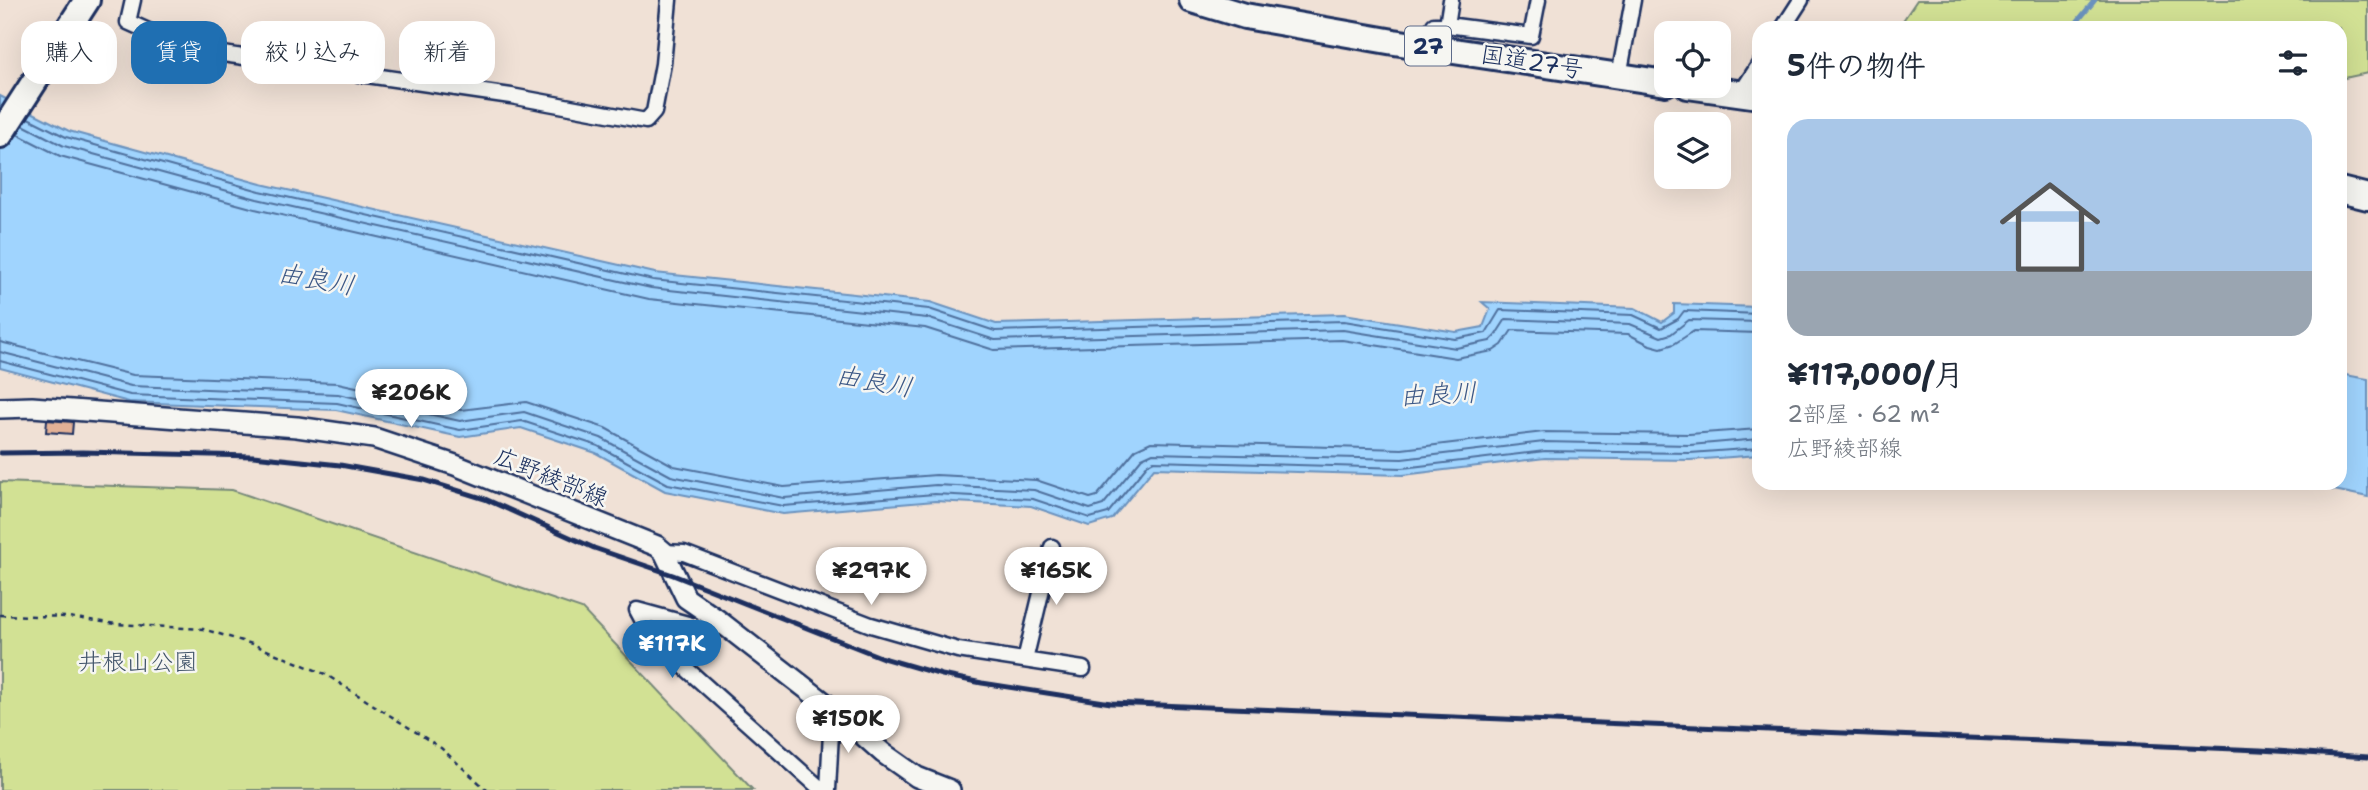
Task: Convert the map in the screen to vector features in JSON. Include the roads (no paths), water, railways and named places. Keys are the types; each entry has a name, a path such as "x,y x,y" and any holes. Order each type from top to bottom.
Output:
{"highway":[{"path":"0,135 87,0"},
{"name":"国道27号","path":"1192,0 1245,16 1394,42 1654,81"},
{"path":"1731,92 1750,95"},
{"path":"2347,192 2368,197"}],"main road":[{"name":"広野綾部線","path":"0,408 32,407 270,425 374,438 517,489 657,546 664,552"},
{"path":"664,552 686,598 839,714 883,753 917,777 950,790"}],"street":[{"path":"133,0 128,22 177,44 209,52 511,96 646,121 654,112 663,64 669,0"},
{"path":"1447,25 1451,0"},
{"path":"1430,46 1434,26 1447,25 1531,36 1538,0"},
{"path":"1619,76 1633,0"},
{"path":"1788,21 1801,0"},
{"path":"1025,660 1052,547"},
{"path":"664,552 684,553 871,625 958,650 1083,669"},
{"path":"718,620 713,631 637,610 652,638 822,790"},
{"path":"828,790 831,733 839,714"}],"water":[{"name":"由良川","path":"0,96 69,131 261,184 655,273 930,302 996,324 1344,314 1456,332 1483,327 1490,309 1482,302 1635,308 1662,322 1674,313 1674,304 1752,307 1752,456 1690,460 1545,458 1403,475 1154,468 1112,519 1089,526 1031,506 935,501 783,514 665,491 596,453 521,428 460,437 336,410 129,402 0,368"},
{"path":"2347,375 2368,379 2368,497 2334,490 2347,490"}],"waterway":[{"path":"2078,21 2095,0"}],"railway":[{"path":"0,453 253,456 340,465 424,480 485,499 594,548 673,575 883,658 982,683 1111,703 2260,750 2368,757"}],"park label":[{"name":"井根山公園","path":"138,662"}]}
